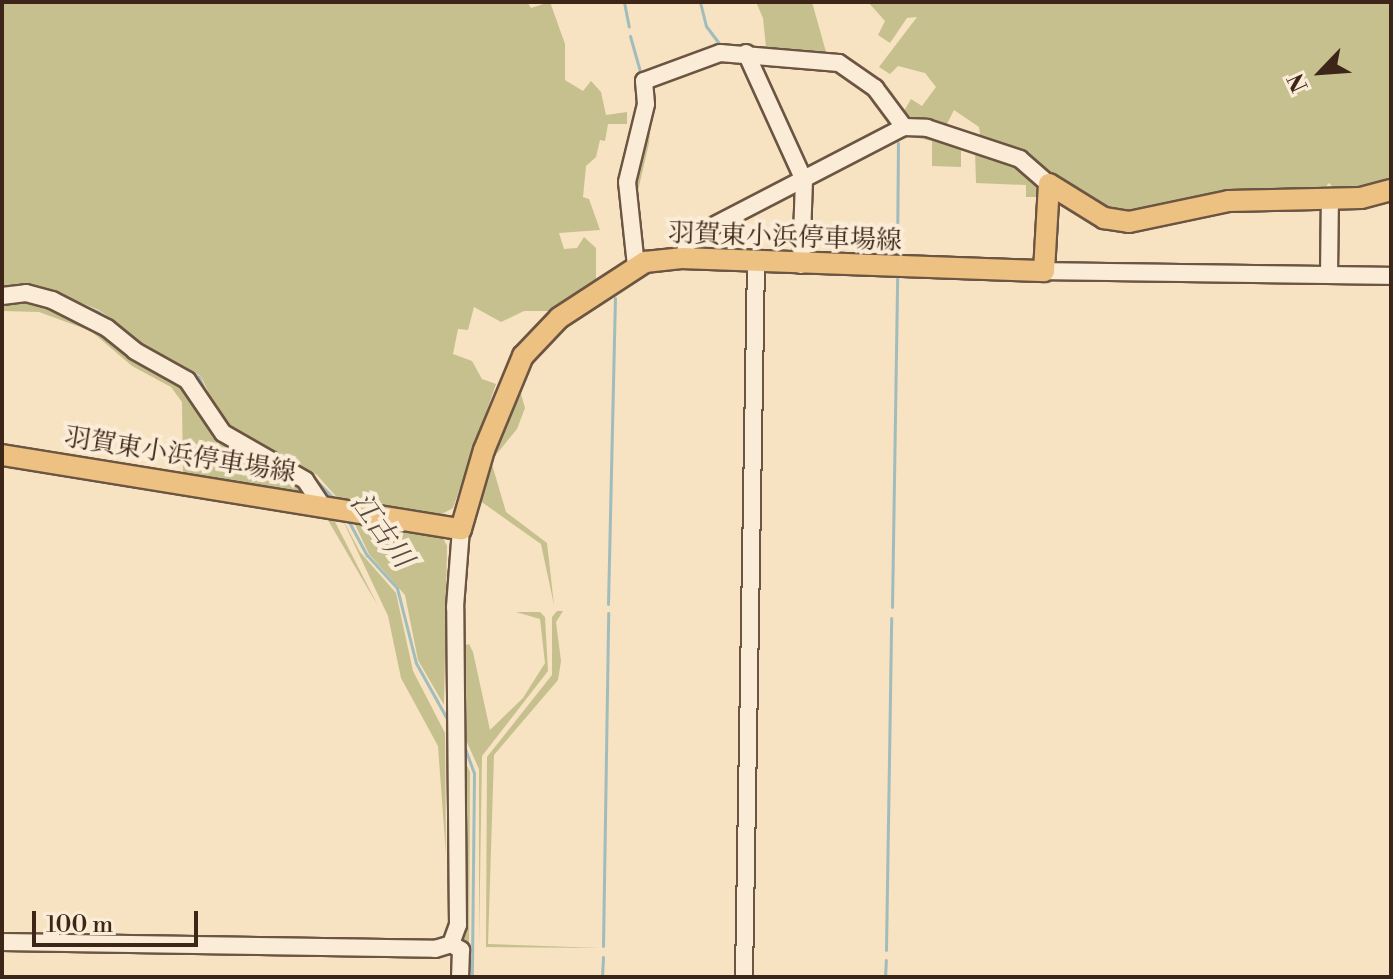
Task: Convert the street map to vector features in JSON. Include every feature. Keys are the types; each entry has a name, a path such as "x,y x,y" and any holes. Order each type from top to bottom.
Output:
{"main road":[{"path":"1044,271 1049,184 1104,218 1129,222 1229,201 1361,198 1391,190"},
{"name":"羽賀東小浜停車場線","path":"2,455 461,529 484,450 523,356 559,318 636,266 684,258 801,265 1044,271"}],"street":[{"path":"746,53 804,180 801,265"},
{"path":"636,266 627,182 646,104 644,81 709,56 746,53 839,63 875,88 904,127"},
{"path":"684,258 684,249 696,237 904,127 927,128 1008,154 1039,170 1049,184"},
{"path":"1329,275 1330,197"},
{"path":"744,977 756,262"},
{"path":"1044,271 1391,276"},
{"path":"2,296 26,293 52,300 107,328 135,351 187,380 223,433 305,480 336,507"},
{"path":"451,944 458,925 455,723 461,529"},
{"path":"2,942 435,949 451,944 461,950 460,977"}],"shaded area":[{"path":"2,2 527,2 531,8 550,2 565,44 565,80 583,91 591,81 601,92 606,115 627,112 627,124 608,124 605,141 600,140 596,157 586,166 583,197 589,199 600,230 559,233 564,249 577,248 584,237 596,248 596,280 552,311 524,311 501,322 474,307 468,330 458,329 453,354 472,361 482,379 496,384 453,508 442,514 341,502 317,475 222,422 201,376 147,347 99,310 41,287 2,287"},
{"path":"756,2 812,2 826,52 766,47 763,18"},
{"path":"868,2 1391,2 1391,186 1338,192 1329,183 1319,194 1118,218 1051,179 1032,160 981,141 979,127 954,110 944,130 901,116 911,99 922,106 936,87 925,73 898,66 890,74 879,67 917,17 907,18 890,43 878,35 885,21"},
{"path":"655,82 649,143 637,195 644,249 633,190"},
{"path":"913,130 1006,157 1040,183 1040,197 1026,197 1026,185 976,183 975,151 961,147 961,167 932,166 932,141 913,137 908,132"},
{"path":"2,298 40,299 179,378 204,413 315,498 183,478 182,402 171,387 132,366 91,331 39,312 2,311"},
{"path":"605,303 562,331 538,355 519,387 525,408 517,429 491,461 506,512 547,543 554,605 541,544 476,498 527,364 568,321 592,305"},
{"path":"331,514 378,606 325,515"},
{"path":"340,514 360,552 396,593 413,671 445,733 446,855 438,746 401,678 388,616"},
{"path":"352,518 439,530 447,546 444,705 418,660 405,595 369,554"},
{"path":"557,611 563,611 556,622 561,661 558,680 494,755 488,944 601,948 486,947 487,757 552,675 552,617"},
{"path":"516,612 540,612 545,617 548,671 482,756 479,945 479,769 461,729 462,646 469,644 473,652 490,730 523,698 545,663 540,619"},
{"path":"461,753 470,772 469,946 463,942"}],"waterway":[{"path":"624,2 629,27"},
{"path":"700,2 706,26 722,47"},
{"path":"630,36 641,75"},
{"path":"897,257 898,143"},
{"path":"626,247 626,258"},
{"path":"892,607 897,276"},
{"name":"江古川","path":"64,298 98,312 142,346"},
{"path":"608,604 615,298"},
{"name":"江古川","path":"184,369 199,377 208,398"},
{"name":"江古川","path":"272,452 286,460"},
{"name":"江古川","path":"310,474 335,500"},
{"name":"江古川","path":"348,520 367,555 397,588 416,663 450,724"},
{"path":"603,946 608,613"},
{"path":"886,950 891,618"},
{"name":"江古川","path":"463,743 474,773 472,977"},
{"path":"602,977 603,957"},
{"path":"885,977 886,960"}]}
